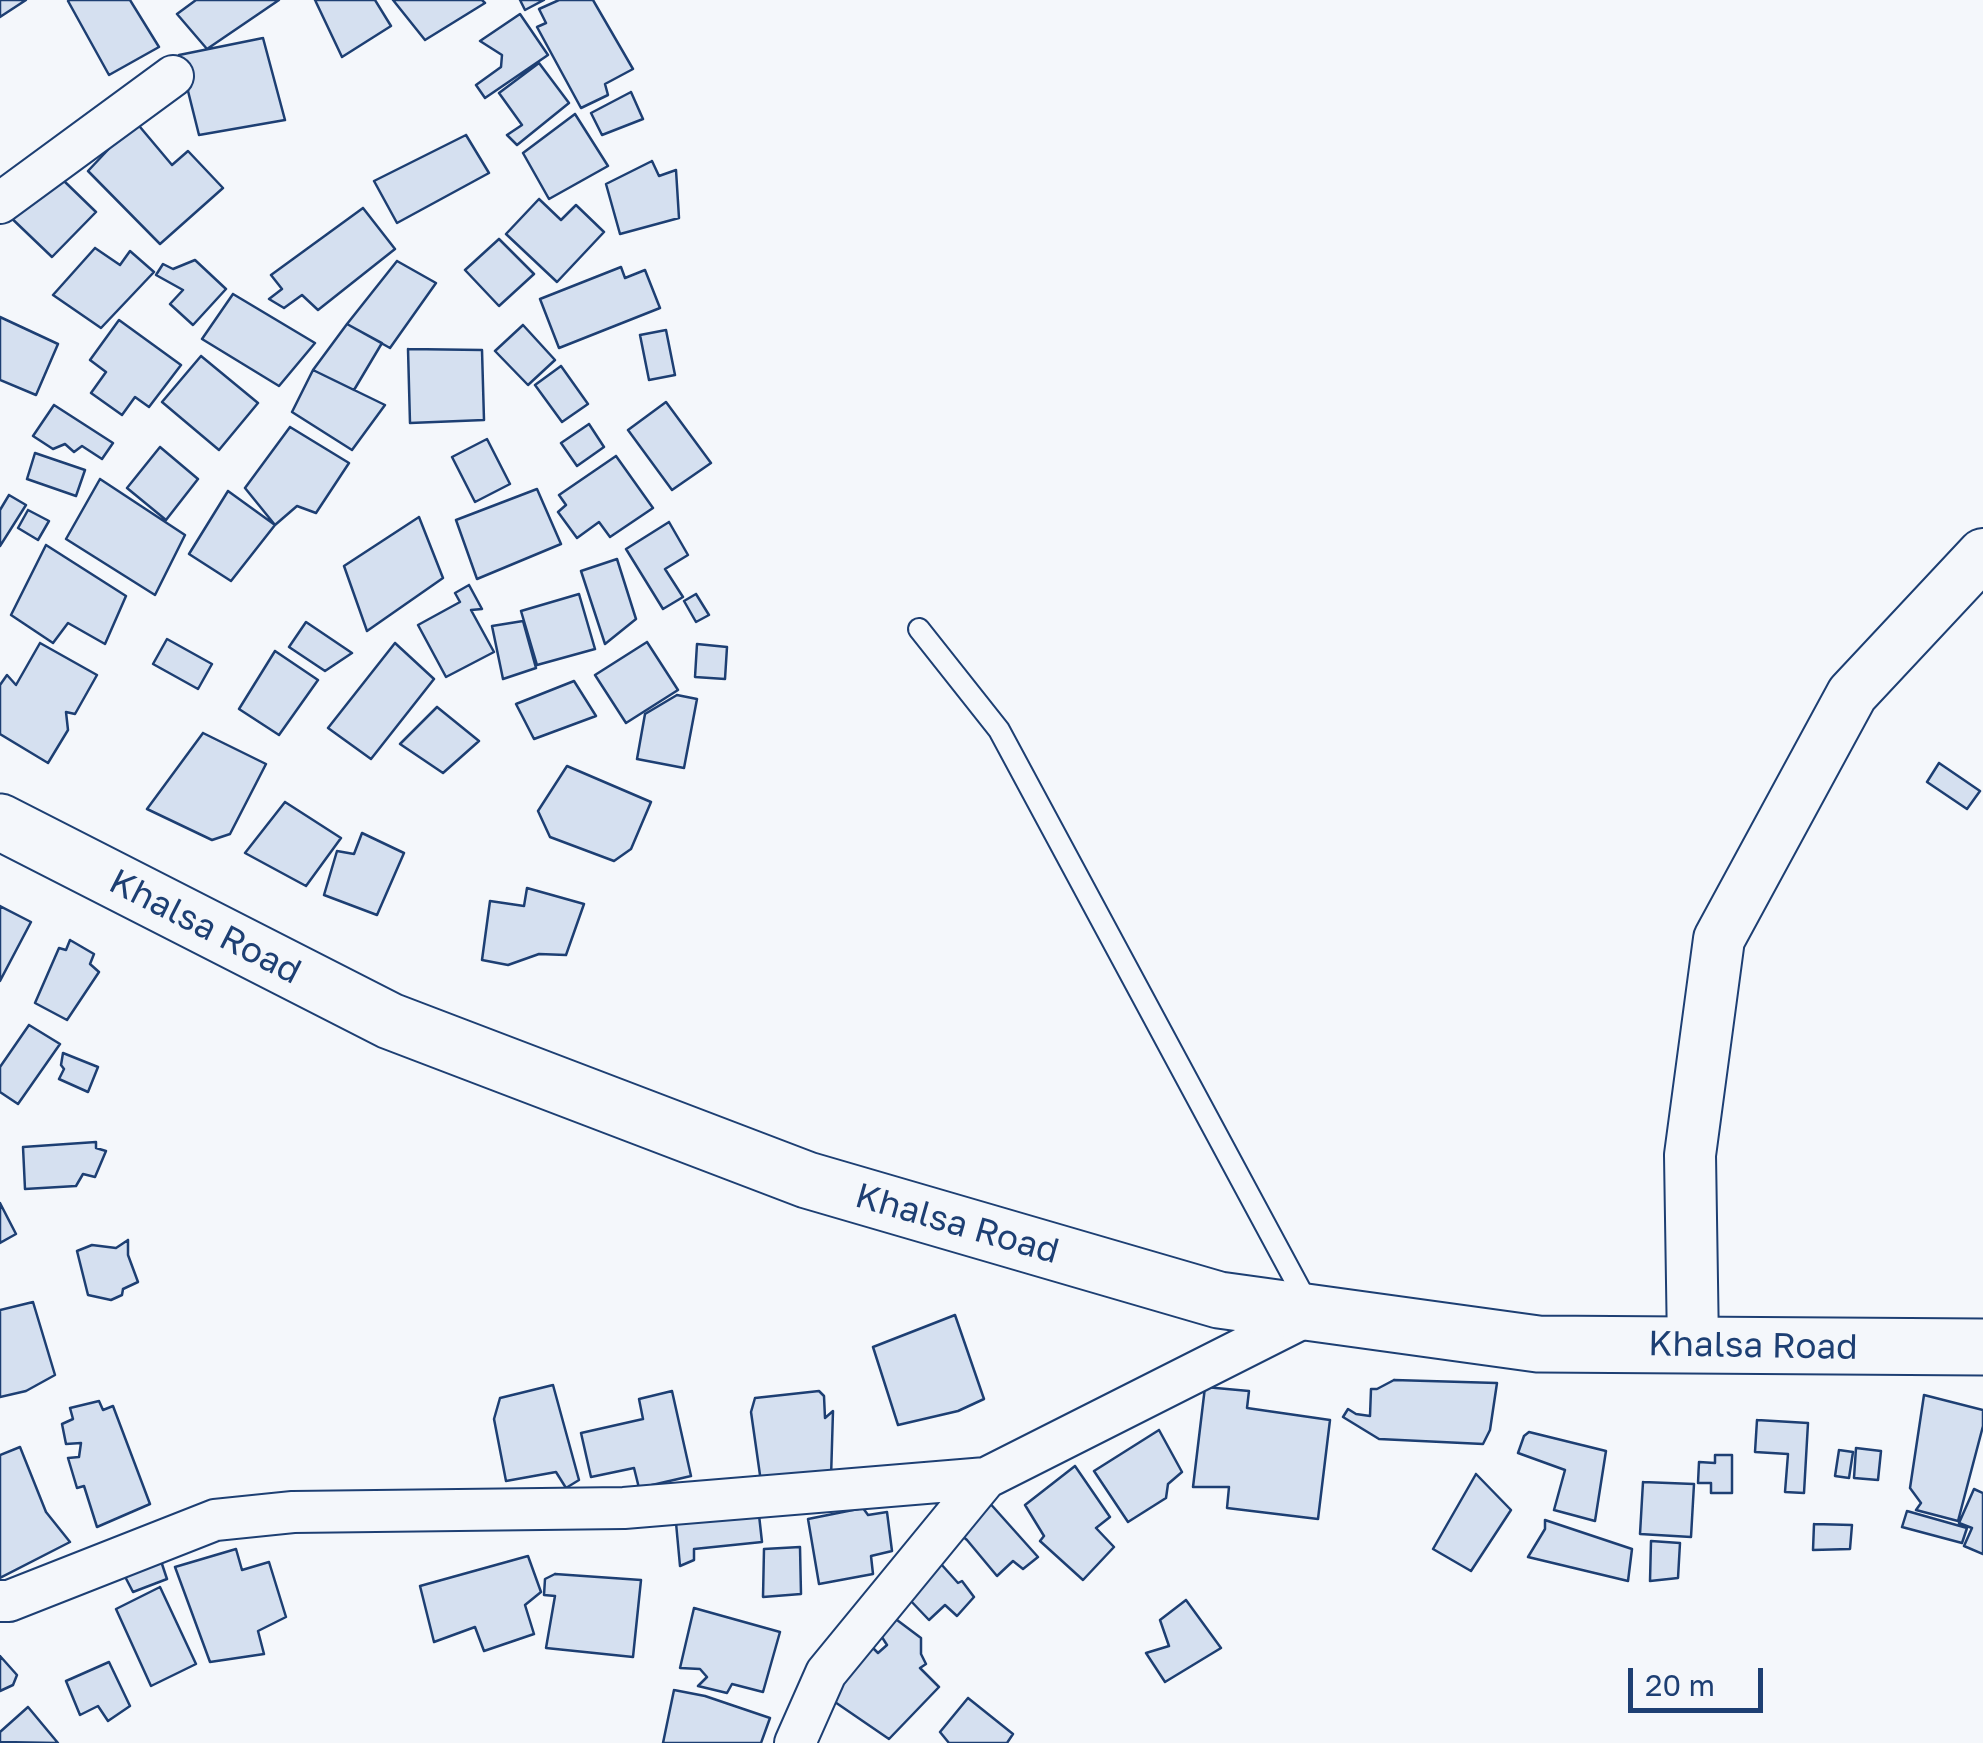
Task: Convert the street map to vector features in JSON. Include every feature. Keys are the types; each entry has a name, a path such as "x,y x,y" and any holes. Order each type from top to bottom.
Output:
{"main road":[{"name":"Khalsa Road","path":"0,822 390,1022 807,1180 1219,1300 1538,1344 1983,1347"}],"street":[{"path":"0,202 173,76"},
{"path":"1692,1345 1690,1155 1719,939 1852,694 1983,554"},
{"path":"0,1601 9,1601 215,1520 293,1512 624,1508 986,1478 1313,1312"},
{"path":"795,1743 826,1673 986,1478"}],"lane":[{"path":"919,629 999,730 1313,1312"}],"building":[{"path":"0,0 26,0 0,17"},
{"path":"70,0 130,0 159,47 109,75"},
{"path":"196,0 279,0 207,49 177,14"},
{"path":"315,0 375,0 391,26 342,57"},
{"path":"393,0 482,0 485,3 425,40"},
{"path":"520,0 544,0 525,10"},
{"path":"559,0 593,0 633,69 605,84 608,95 581,108 537,27 546,23 539,9"},
{"path":"520,14 548,55 485,98 476,85 501,67 502,55 480,41"},
{"path":"263,38 285,120 199,135 179,55"},
{"path":"539,63 569,103 517,145 507,135 522,125 499,93"},
{"path":"631,92 643,119 602,135 591,113"},
{"path":"575,114 608,166 549,199 523,153"},
{"path":"135,121 172,165 188,151 223,188 160,244 88,171"},
{"path":"466,135 489,173 397,223 374,181"},
{"path":"652,161 659,176 676,170 679,218 620,234 606,184"},
{"path":"63,180 96,212 52,257 4,211"},
{"path":"539,199 561,220 576,205 604,232 557,282 506,234"},
{"path":"363,208 395,249 318,310 302,295 284,308 269,299 282,289 271,275"},
{"path":"499,239 534,274 499,306 465,270"},
{"path":"95,248 120,265 130,251 154,272 101,328 53,295"},
{"path":"195,260 226,289 193,325 170,304 183,290 156,275 163,264 173,269"},
{"path":"397,261 436,283 390,348 347,324"},
{"path":"621,267 625,278 645,270 660,308 559,348 540,299"},
{"path":"233,294 315,343 279,386 202,339"},
{"path":"0,317 58,344 36,395 0,380"},
{"path":"119,320 181,365 149,407 135,397 122,415 91,393 106,372 90,360"},
{"path":"347,324 382,343 354,390 313,370"},
{"path":"523,325 555,360 528,385 495,351"},
{"path":"666,330 675,375 649,380 640,335"},
{"path":"408,349 482,350 484,420 410,423"},
{"path":"201,356 258,403 219,450 162,402"},
{"path":"561,366 588,404 562,422 535,385"},
{"path":"313,370 385,405 352,450 292,412"},
{"path":"666,402 711,463 672,490 628,430"},
{"path":"54,405 113,443 102,459 82,446 74,452 65,444 53,449 33,436"},
{"path":"589,424 604,447 577,466 561,443"},
{"path":"290,427 349,463 316,513 297,506 275,525 245,488"},
{"path":"487,439 510,484 475,502 452,457"},
{"path":"160,447 198,479 166,520 127,488"},
{"path":"35,453 85,470 76,496 27,479"},
{"path":"616,456 653,508 610,537 599,522 577,538 558,512 566,505 559,495"},
{"path":"100,479 185,535 155,595 66,539"},
{"path":"537,489 561,544 477,579 456,520"},
{"path":"228,491 275,525 231,581 189,554"},
{"path":"9,495 26,505 0,546 0,510"},
{"path":"28,510 49,521 38,540 18,528"},
{"path":"419,517 443,578 367,631 344,566"},
{"path":"669,522 688,555 665,569 683,597 663,609 626,549"},
{"path":"46,545 126,596 105,644 68,623 53,643 11,615"},
{"path":"617,559 636,619 605,644 581,571"},
{"path":"469,585 482,609 471,610 494,652 446,677 418,625 460,602 455,593"},
{"path":"579,594 595,649 537,665 521,611"},
{"path":"696,594 709,615 696,622 684,601"},
{"path":"523,621 536,668 503,679 492,626"},
{"path":"306,622 352,653 325,671 289,647"},
{"path":"167,639 212,664 198,689 153,664"},
{"path":"647,642 678,690 626,723 595,675"},
{"path":"40,643 97,675 75,714 66,712 68,730 48,763 0,734 0,685 7,675 16,685"},
{"path":"395,643 434,679 371,759 328,728"},
{"path":"697,644 727,647 725,679 695,677"},
{"path":"275,651 318,680 279,735 239,709"},
{"path":"574,681 596,716 534,739 516,704"},
{"path":"677,695 697,699 684,768 637,759 645,714"},
{"path":"437,707 479,741 443,773 400,744"},
{"path":"203,733 266,764 230,834 212,840 147,809"},
{"path":"1939,763 1980,791 1967,809 1927,782"},
{"path":"567,766 651,802 631,849 614,861 550,837 538,811"},
{"path":"285,802 341,838 306,886 245,853"},
{"path":"362,833 404,853 377,915 324,895 337,851 354,854"},
{"path":"527,888 584,904 566,955 539,954 508,965 482,960 490,901 524,906"},
{"path":"0,906 31,922 0,981"},
{"path":"70,940 94,954 90,964 99,972 67,1020 35,1003 59,948 66,950"},
{"path":"29,1025 60,1044 18,1104 0,1092 0,1067"},
{"path":"63,1053 98,1067 88,1092 59,1079 64,1069"},
{"path":"96,1142 96,1148 106,1151 95,1177 83,1174 76,1186 25,1189 23,1147"},
{"path":"0,1203 16,1234 0,1243"},
{"path":"128,1240 128,1255 138,1282 111,1300 88,1295 77,1251 92,1245 116,1248"},
{"path":"33,1302 55,1375 26,1391 0,1397 0,1310"},
{"path":"955,1315 984,1399 958,1411 898,1425 873,1347"},
{"path":"1394,1380 1497,1383 1490,1430 1483,1444 1379,1439 1343,1417 1348,1409 1370,1416 1371,1389"},
{"path":"553,1385 579,1480 566,1488 556,1472 506,1481 494,1419 500,1398"},
{"path":"1205,1387 1249,1391 1247,1408 1330,1420 1318,1519 1227,1508 1229,1487 1193,1487"},
{"path":"672,1391 691,1476 639,1488 634,1468 591,1477 581,1433 643,1419 639,1399"},
{"path":"819,1391 824,1396 825,1418 833,1411 831,1478 761,1482 751,1412 755,1398"},
{"path":"1924,1395 1983,1410 1983,1426 1958,1521 1916,1510 1921,1503 1910,1488"},
{"path":"99,1401 103,1410 113,1406 150,1504 97,1527 84,1486 77,1488 68,1458 79,1457 81,1443 66,1444 62,1424 73,1419 70,1408"},
{"path":"1757,1420 1808,1423 1804,1493 1785,1492 1788,1454 1755,1452"},
{"path":"1159,1430 1182,1472 1168,1484 1166,1498 1128,1522 1094,1471"},
{"path":"1529,1432 1606,1451 1595,1521 1554,1510 1565,1470 1518,1453"},
{"path":"20,1447 46,1512 70,1542 0,1578 0,1455"},
{"path":"1856,1448 1881,1451 1878,1480 1854,1478"},
{"path":"1839,1450 1853,1452 1849,1478 1835,1476"},
{"path":"1715,1455 1732,1455 1732,1493 1711,1493 1711,1483 1698,1483 1699,1462 1715,1463"},
{"path":"1075,1466 1110,1517 1096,1528 1114,1547 1083,1580 1040,1541 1044,1536 1025,1505"},
{"path":"1476,1474 1511,1510 1471,1571 1433,1549"},
{"path":"1643,1482 1694,1484 1691,1537 1640,1534"},
{"path":"1974,1489 1983,1493 1983,1554 1964,1546 1972,1528 1959,1523"},
{"path":"987,1500 1038,1557 1023,1569 1013,1561 997,1576 955,1530"},
{"path":"863,1508 868,1515 887,1512 892,1551 871,1556 873,1574 819,1584 808,1519"},
{"path":"1907,1511 1967,1528 1962,1543 1902,1527"},
{"path":"675,1512 759,1515 762,1542 694,1549 694,1560 680,1566"},
{"path":"1545,1520 1632,1549 1628,1581 1528,1557 1545,1529"},
{"path":"1814,1524 1852,1525 1850,1549 1813,1550"},
{"path":"1651,1541 1680,1543 1678,1578 1650,1581"},
{"path":"800,1547 801,1594 763,1597 764,1549"},
{"path":"236,1549 242,1570 269,1562 286,1617 258,1631 264,1654 210,1662 175,1567"},
{"path":"158,1552 167,1579 133,1592 119,1565"},
{"path":"528,1556 541,1592 525,1605 534,1634 484,1651 475,1627 434,1642 420,1586"},
{"path":"941,1564 974,1597 957,1616 945,1605 929,1620 909,1599"},
{"path":"555,1574 641,1580 633,1657 546,1648 555,1596 544,1595 545,1579"},
{"path":"160,1587 196,1664 151,1686 116,1609"},
{"path":"1186,1600 1221,1648 1165,1682 1146,1653 1169,1646 1160,1620"},
{"path":"694,1608 780,1632 763,1692 732,1684 727,1693 698,1686 707,1677 700,1669 680,1668"},
{"path":"893,1617 921,1638 921,1654 926,1664 920,1668 939,1687 889,1739 832,1700 832,1694 872,1647 878,1653 887,1645 878,1631"},
{"path":"0,1656 17,1675 13,1685 0,1691"},
{"path":"109,1662 130,1706 108,1721 98,1706 80,1715 66,1681"},
{"path":"674,1690 770,1718 761,1743 663,1743"},
{"path":"968,1698 1013,1734 1007,1743 949,1743 940,1732"},
{"path":"28,1707 58,1743 0,1742 0,1732"}]}
